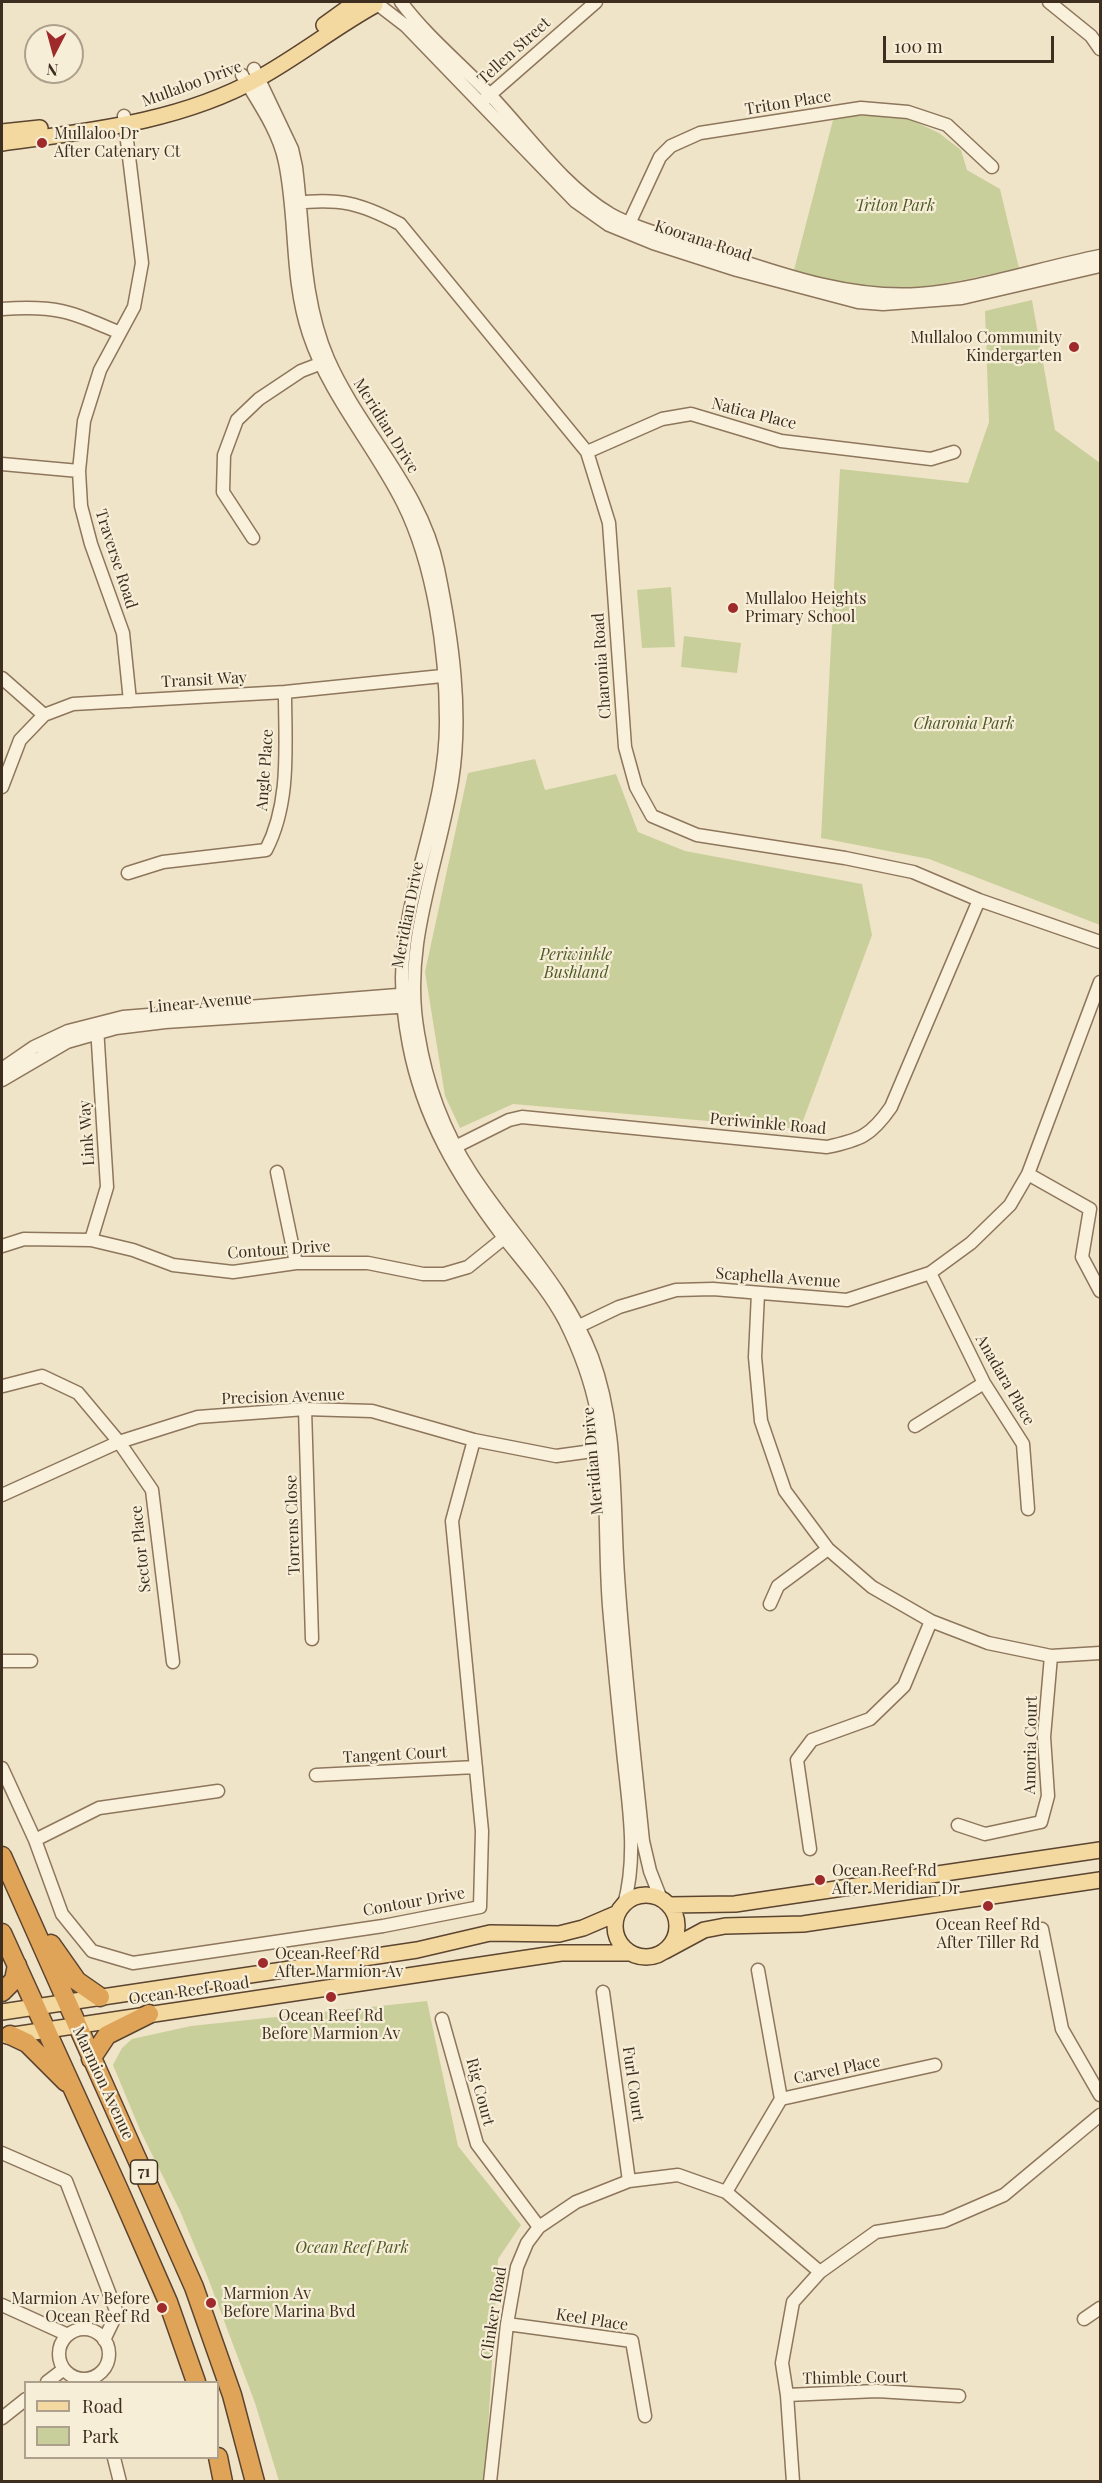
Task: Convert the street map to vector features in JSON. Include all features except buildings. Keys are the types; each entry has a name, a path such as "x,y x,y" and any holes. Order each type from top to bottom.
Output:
{"highway":[{"path":"2,1844 15,1858 44,1930 63,1965 86,1989 100,1997"},
{"name":"Marmion Avenue","path":"2,1856 194,2287 258,2478"},
{"name":"Marmion Avenue","path":"2,1933 168,2302 196,2381"},
{"path":"2,1992 15,1980 17,1965"},
{"path":"91,2059 107,2036 149,2014"},
{"path":"6,2036 27,2043 57,2075 72,2086"},
{"path":"218,2459 223,2481"}],"main road":[{"name":"Mullaloo Drive","path":"250,77 356,2"},
{"name":"Mullaloo Drive","path":"2,143 125,120 250,77 379,3"},
{"name":"Mullaloo Drive","path":"2,132 125,120"},
{"path":"1101,1850 728,1905 665,1902 642,1896 621,1909 616,1931 619,1940 631,1953 649,1957 704,1930 725,1926 813,1922 1101,1880"},
{"path":"665,1902 675,1914 676,1934 665,1950"},
{"name":"Ocean Reef Road","path":"2,2012 417,1950 490,1933 559,1934 582,1928 621,1909"},
{"name":"Ocean Reef Road","path":"6,2036 561,1953 631,1953"}],"street":[{"name":"Koorana Road","path":"400,2 486,98"},
{"name":"Tellen Street","path":"486,98 596,2"},
{"path":"1049,2 1091,36 1101,49"},
{"name":"Koorana Road","path":"379,3 486,98 583,193 627,227 737,270 858,302 883,304 962,298 1101,266"},
{"name":"Meridian Drive","path":"250,77 292,149 295,203 311,304 324,362 399,476 421,519 437,564 448,675 457,732 452,778 417,938 408,1000 431,1092 451,1149 468,1168 537,1277 574,1328 590,1384 606,1449 632,1738 645,1848 665,1902"},
{"name":"Triton Place","path":"627,227 654,166 671,146 699,133 861,108 908,112 947,125 992,167"},
{"name":"Traverse Road","path":"125,120 142,263 134,307 118,332 100,370 84,421 79,471 81,506 91,544 123,633 130,701"},
{"name":"Charonia Road","path":"295,203 337,202 364,205 400,224 587,452 609,523 625,747 636,787 652,816 697,835 845,858 913,872 979,900 1101,942"},
{"name":"Koorana Road","path":"627,227 766,269 862,294 920,294 957,289 1101,256"},
{"path":"2,309 38,307 68,311 118,332"},
{"path":"253,538 223,492 224,455 237,420 259,399 301,371 324,362"},
{"name":"Natica Place","path":"587,452 662,419 691,414 781,441 930,459 954,452"},
{"path":"2,464 79,471"},
{"name":"Transit Way","path":"2,787 20,740 44,715 73,705 285,692 448,675"},
{"path":"2,678 44,715"},
{"name":"Angle Place","path":"128,873 163,862 266,850 277,829 285,782 285,692"},
{"name":"Periwinkle Road","path":"451,1149 509,1120 522,1117 827,1147 860,1140 879,1125 891,1107 979,900"},
{"name":"Scaphella Avenue","path":"574,1328 619,1307 676,1290 713,1289 847,1300 930,1274 971,1243 1010,1205 1028,1174 1101,981"},
{"name":"Linear Avenue","path":"2,1069 51,1038 97,1028 408,1000"},
{"name":"Linear Avenue","path":"2,1080 47,1052 97,1028"},
{"name":"Link Way","path":"91,1240 107,1187 97,1028"},
{"path":"277,1172 296,1263"},
{"path":"1028,1174 1090,1209 1082,1257 1101,1291"},
{"name":"Contour Drive","path":"2,1246 24,1239 91,1240 183,1266 233,1272 296,1263 368,1263 423,1274 444,1274 468,1267 509,1234"},
{"name":"Anadara Place","path":"930,1274 984,1383 1023,1444 1028,1509"},
{"path":"758,1293 755,1358 761,1421 785,1491 828,1549 872,1587 931,1621 988,1643 1051,1656 1101,1653"},
{"name":"Sector Place","path":"3,1386 42,1376 78,1394 119,1442 152,1490 172,1662"},
{"path":"915,1426 984,1383"},
{"name":"Precision Avenue","path":"2,1496 119,1442 198,1417 305,1409 372,1411 474,1440 556,1456 606,1449"},
{"name":"Torrens Close","path":"305,1409 312,1639"},
{"name":"Contour Drive","path":"2,1768 35,1840 62,1914 92,1950 133,1963 383,1926 480,1907 482,1831 452,1521 474,1440"},
{"name":"Meridian Drive","path":"606,1449 609,1599 632,1853 630,1881 621,1909"},
{"path":"770,1604 778,1586 828,1549"},
{"path":"810,1849 797,1760 812,1740 870,1719 904,1686 931,1621"},
{"name":"Amoria Court","path":"958,1826 985,1834 1041,1822 1048,1796 1044,1737 1051,1656"},
{"path":"2,1661 31,1661"},
{"name":"Tangent Court","path":"316,1776 476,1767"},
{"path":"35,1840 99,1808 218,1791"},
{"path":"1042,1929 1062,2029 1101,2095"},
{"path":"758,1970 781,2099"},
{"name":"Furl Court","path":"603,1992 629,2181"},
{"name":"Rig Court","path":"442,2019 477,2144 539,2227"},
{"name":"Carvel Place","path":"726,2192 781,2099 935,2066"},
{"path":"793,2481 787,2395 782,2363 793,2302 820,2272 876,2232 944,2221 1004,2195 1101,2115"},
{"path":"2,2153 66,2181 117,2313 104,2340"},
{"name":"Clinker Road","path":"490,2481 507,2324 517,2267 527,2243 539,2227 576,2202 629,2181 678,2175 726,2192 820,2272"},
{"path":"2,2305 68,2336"},
{"path":"1084,2319 1101,2308"},
{"name":"Keel Place","path":"507,2324 632,2341 645,2416"},
{"path":"83,2330 92,2331 104,2340 108,2356 97,2379 79,2379 64,2369 59,2353 68,2336 83,2330"},
{"path":"47,2381 64,2369"},
{"name":"Thimble Court","path":"787,2395 877,2391 960,2396"},
{"path":"2,2418 24,2401"},
{"path":"114,2459 120,2481"}],"green space":[{"name":"Triton Park","path":"840,116 903,116 939,133 961,150 967,170 1000,189 1019,268 912,288 876,288 855,285 794,270 833,120"},
{"name":"Charonia Park","path":"1032,300 1055,430 1100,463 1100,925 929,859 821,838 840,469 968,483 989,422 985,311"},
{"path":"671,587 675,647 642,648 637,590"},
{"path":"684,636 741,643 737,673 681,667"},
{"name":"Periwinkle Bushland","path":"535,759 545,790 616,774 638,832 685,851 862,884 872,935 800,1129 513,1104 460,1128 445,1096 425,972 468,773"},
{"name":"Ocean Reef Park","path":"427,2001 458,2146 521,2225 498,2259 485,2481 279,2481 255,2403 208,2278 180,2211 140,2130 113,2065 122,2048 132,2039 191,2026"}],"place":[{"name":"Mullaloo Dr After Catenary Ct","path":"42,143"},
{"name":"Mullaloo Community Kindergarten","path":"1074,347"},
{"name":"Mullaloo Heights Primary School","path":"733,608"},
{"name":"Ocean Reef Rd After Meridian Dr","path":"820,1880"},
{"name":"Ocean Reef Rd After Tiller Rd","path":"988,1906"},
{"name":"Ocean Reef Rd After Marmion Av","path":"263,1963"},
{"name":"Ocean Reef Rd Before Marmion Av","path":"331,1997"},
{"name":"Marmion Av Before Marina Bvd","path":"211,2303"},
{"name":"Marmion Av Before Ocean Reef Rd","path":"162,2308"}]}
